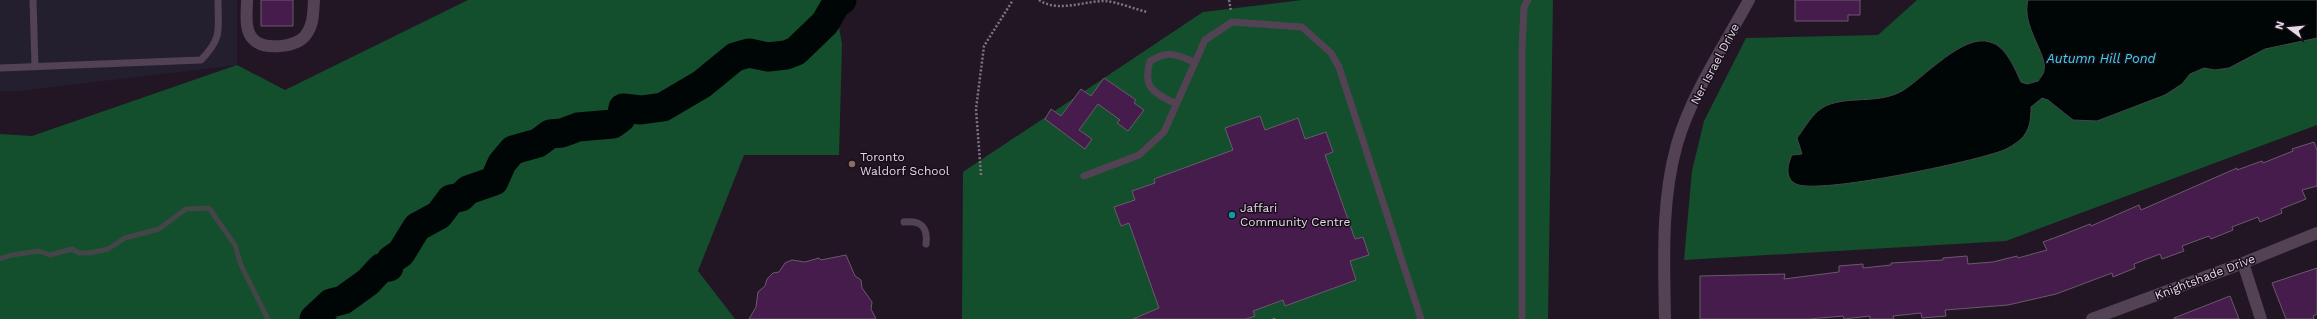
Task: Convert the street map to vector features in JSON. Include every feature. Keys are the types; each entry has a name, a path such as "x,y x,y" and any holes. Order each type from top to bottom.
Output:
{"street":[{"path":"247,0 247,26 253,40 267,46 280,47 305,37 313,21 314,0"},
{"name":"Ner Israel Drive","path":"1665,319 1664,218 1677,144 1696,94 1749,0"},
{"name":"Knightshade Drive","path":"2092,319 2243,263 2317,233"},
{"path":"2243,263 2260,319"}],"lane":[{"path":"33,0 35,67"},
{"path":"0,68 201,60 214,46 218,37 218,0"},
{"path":"1522,319 1522,49 1524,7 1528,0"},
{"path":"1084,176 1139,155 1164,132 1205,40 1232,22 1302,27 1331,53 1339,67 1421,319"},
{"path":"1176,104 1157,94 1148,85 1146,73 1150,61 1162,54 1171,52 1194,62"},
{"path":"904,222 914,221 922,226 927,234 926,244"}],"path":[{"path":"981,175 976,109 984,46 1013,0"},
{"path":"1039,0 1047,6 1063,6 1106,1 1147,12"}],"shaded area":[{"path":"0,0 237,0 237,65 19,91 0,91"}],"green space":[{"path":"468,0 834,0 842,44 839,155 744,155 698,271 735,319 0,319 0,134 32,136 237,65 285,90"},
{"path":"1302,0 1553,0 1548,319 962,319 963,172 1203,12"},
{"path":"1917,0 2317,0 2317,125 2006,241 1684,260 1692,171 1704,121 1746,38 1878,35"}],"water":[{"name":"Autumn Hill Pond","path":"2028,0 2317,0 2317,38 2265,49 2229,68 2215,70 2204,68 2190,74 2182,84 2165,95 2097,121 2073,120 2048,100 2042,98 2031,107 2029,125 2026,133 2020,140 2004,150 1963,162 1865,181 1834,185 1810,186 1792,182 1788,171 1789,163 1792,155 1802,154 1797,138 1818,111 1836,102 1881,98 1902,91 1944,58 1968,44 1979,41 1996,44 2009,59 2021,82 2027,84 2038,81 2043,73 2044,64 2028,20"}],"building":[{"path":"261,0 293,0 293,26 261,26"},
{"path":"1795,0 1860,0 1860,15 1848,15 1848,21 1795,21"},
{"path":"1104,78 1136,100 1134,103 1144,110 1128,131 1117,123 1120,120 1098,104 1079,130 1092,139 1085,149 1045,119 1051,109 1061,116 1081,89 1091,96"},
{"name":"Jaffari Community Centre","path":"1260,116 1265,130 1298,118 1305,139 1326,132 1333,152 1325,155 1355,239 1363,237 1369,255 1350,261 1356,280 1285,306 1283,300 1253,311 1255,316 1246,319 1133,319 1159,308 1129,223 1121,226 1114,207 1135,200 1132,191 1155,183 1154,179 1233,150 1225,128"},
{"path":"2314,142 2317,150 2317,186 2302,190 2306,199 2281,209 2282,213 2260,222 2258,217 2232,227 2233,230 2211,239 2209,236 2182,246 2184,251 2162,259 2160,254 2134,264 2135,268 2113,277 2112,273 2056,294 2008,305 1945,310 1946,316 1922,318 1921,313 1893,316 1894,319 1870,319 1870,316 1844,319 1843,316 1809,319 1700,319 1700,276 1785,274 1784,279 1839,272 1839,266 1863,264 1863,268 1891,265 1891,263 1943,260 1943,258 1967,256 1968,264 1993,262 2017,256 2018,258 2047,250 2043,242 2090,224 2091,226 2139,205 2141,210 2237,168 2237,170 2262,161 2263,163 2293,151 2292,149"},
{"path":"846,255 855,276 861,280 862,288 872,302 871,309 876,319 749,319 756,307 758,292 765,286 767,279 773,273 779,272 785,263 792,260 805,262 819,258 821,260"},
{"path":"2317,268 2317,314 2313,316 2314,319 2286,319 2272,283"},
{"path":"2230,296 2239,319 2174,319 2174,318"}],"waterway":[{"path":"314,319 331,303 343,300 368,282 381,268 389,267 391,260 401,253 417,227 439,215 451,199 461,197 468,190 494,181 502,163 513,150 538,143 550,134 562,133 578,127 613,124 621,118 623,108 641,110 663,107 702,84 735,57 749,53 768,57 786,55 796,51 825,23 836,4 842,0"},
{"path":"0,259 12,255 39,251 50,255 72,249 79,253 89,253 108,249 125,238 159,229 186,209 209,208 235,245 241,265 268,319"}],"place":[{"name":"Toronto Waldorf School","path":"852,164"},
{"name":"Jaffari Community Centre","path":"1232,215"}]}
